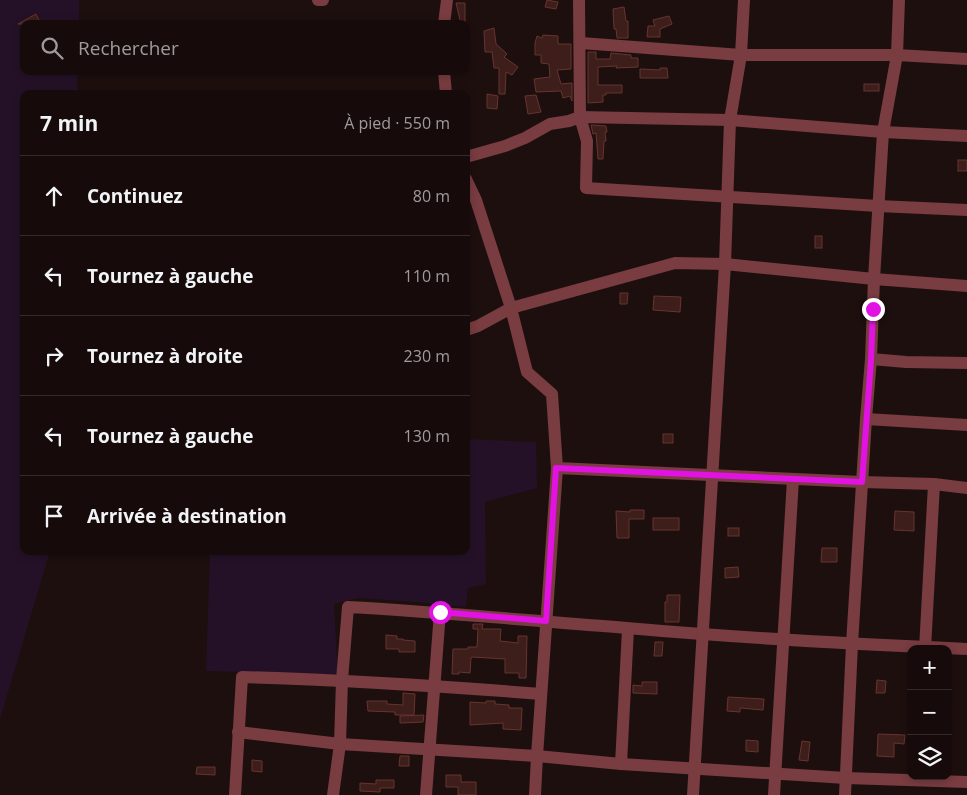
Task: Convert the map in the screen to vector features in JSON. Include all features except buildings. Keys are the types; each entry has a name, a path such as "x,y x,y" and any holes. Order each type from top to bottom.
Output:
{"street":[{"path":"318,0 323,0"},
{"path":"444,20 447,0"},
{"path":"580,0 580,117 587,141 586,188 967,210"},
{"path":"693,795 725,264 730,120 742,55 744,0"},
{"path":"845,795 852,644 871,360 883,132 897,55 899,0"},
{"path":"580,43 742,55 897,55 967,59"},
{"path":"444,75 446,90"},
{"path":"470,156 505,146 525,138 550,124 569,122 580,117 730,120 883,132 967,136"},
{"path":"470,187 476,200 511,308 527,372 552,394 556,468 536,756 535,795"},
{"path":"470,329 511,308 674,263 725,264 967,286"},
{"path":"871,360 967,363"},
{"path":"866,419 967,425"},
{"path":"556,468 934,484 967,488"},
{"path":"774,795 793,479"},
{"path":"925,645 934,484"},
{"path":"333,795 340,744 342,680 348,607 440,612 702,634 907,647"},
{"path":"426,795 440,612"},
{"path":"621,764 628,628"},
{"path":"952,649 967,649"},
{"path":"235,795 242,677 434,685 541,694"},
{"path":"238,732 340,744 536,756 621,764 846,778 907,778"},
{"path":"942,780 967,782"}],"shaded area":[{"path":"0,0 79,0 79,20 20,20 20,75 78,75 77,90 20,90 20,555 49,555 0,719"},
{"path":"470,439 536,442 537,488 485,502 486,584 468,588 466,607 359,598 334,604 338,674 206,671 210,555 470,555"}],"route":[{"path":"440,612 546,621 556,468 862,482 873,309"}]}
